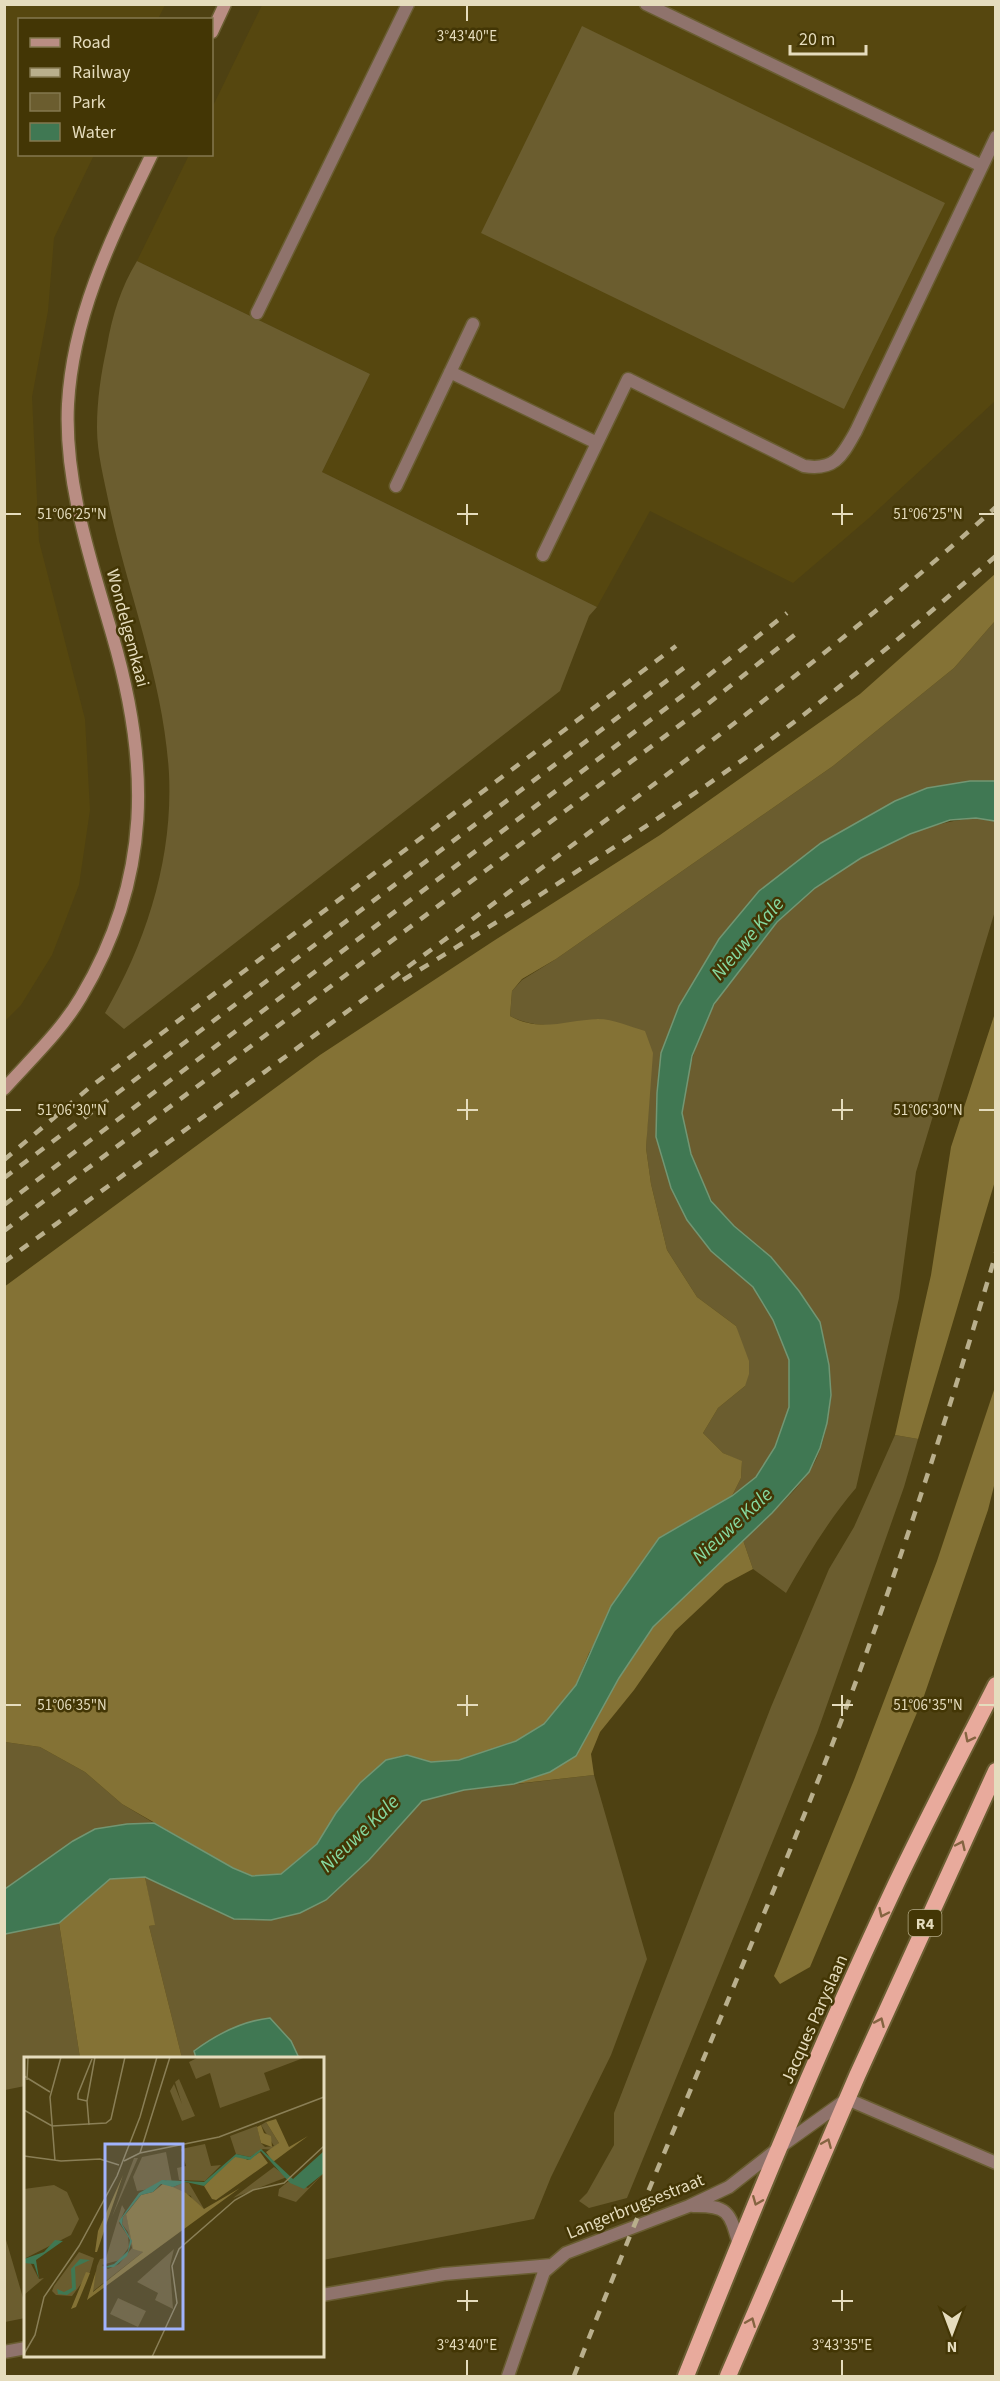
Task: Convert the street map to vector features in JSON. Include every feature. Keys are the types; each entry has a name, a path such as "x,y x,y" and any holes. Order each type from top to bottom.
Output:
{"highway":[{"name":"Jacques Paryslaan","path":"686,2376 780,2147 897,1883 996,1685"},
{"name":"R4","path":"728,2376 847,2099 996,1771"}],"main road":[{"path":"213,30 225,4"},
{"name":"Wondelgemkaai","path":"4,1089 58,1030 81,997 102,956 120,911 133,862 139,816 139,764 133,721 123,671 89,555 77,500 70,448 68,405 78,335 92,286 105,252 151,156"}],"street":[{"path":"257,313 408,4"},
{"path":"646,4 982,166"},
{"path":"543,555 628,379 804,466 819,468 831,465 843,454 856,432 996,136"},
{"path":"396,486 473,324"},
{"path":"450,372 597,443"},
{"path":"847,2099 996,2163"},
{"name":"Langerbrugsestraat","path":"324,2295 444,2274 554,2265 566,2253 689,2206 729,2187 847,2099"},
{"path":"689,2206 713,2205 726,2212 732,2222 739,2245"},
{"path":"508,2376 544,2272 554,2265"},
{"path":"4,2352 24,2348"}],"shaded area":[{"path":"5,4 165,5 158,18 18,18 18,156 94,156 54,238 48,311 32,397 39,541 85,719 90,810 79,885 52,955 21,1005 5,1021"},
{"path":"262,5 995,5 995,401 869,518 793,583 650,511 597,607 322,472 370,374 137,261 189,156 213,156 213,106"},
{"path":"995,574 995,621 954,668 833,766 556,959 522,979 512,991 510,1016 521,1021 543,1025 604,1019 645,1031 653,1053 646,1148 651,1184 667,1250 697,1297 736,1326 749,1361 749,1374 745,1386 718,1408 703,1433 723,1453 742,1461 741,1478 732,1496 659,1538 589,1653 576,1685 544,1724 516,1741 459,1760 431,1762 405,1755 386,1760 360,1783 336,1813 317,1844 281,1874 252,1876 233,1868 122,1804 85,1772 40,1747 5,1742 4,1287 320,1055 660,835 860,694"},
{"path":"995,1013 995,1181 918,1439 895,1435 931,1275 951,1147"},
{"path":"995,1387 995,1482 988,1510 924,1696 810,1967 780,1984 774,1976 854,1780 937,1561"},
{"path":"743,1540 753,1569 725,1584 675,1631 634,1690 600,1732 591,1754 594,1775 514,1784 550,1772 619,1678 653,1627"},
{"path":"145,1877 155,1925 149,1926 182,2057 80,2057 59,1923 110,1879"}],"green space":[{"path":"582,26 945,203 844,409 481,233"},
{"path":"137,261 370,374 322,472 597,607 589,616 560,691 124,1029 105,1013 120,986 145,928 162,868 169,805 166,740 160,706 117,538 97,437 100,387 112,324 122,291"},
{"path":"995,621 995,781 970,781 895,801 821,843 759,891 719,939 679,1006 661,1053 656,1137 687,1220 711,1250 753,1287 773,1320 789,1360 789,1407 775,1447 756,1477 732,1496 741,1478 742,1462 723,1453 703,1433 718,1408 745,1386 736,1326 697,1297 667,1250 651,1184 646,1148 648,1112 600,1019 554,1025 521,1021 510,1016 512,991 522,980 556,959 833,766 954,668"},
{"path":"976,818 995,821 995,911 916,1172 899,1298 856,1488 818,1539 786,1593 753,1569 743,1540 786,1499 809,1472 822,1445 831,1395 744,1240 713,1203 701,1180 688,1147 683,1124 682,1105 688,1078 701,1032 725,988 756,945 794,906 837,873 882,846 929,827"},
{"path":"895,1435 918,1439 904,1487 817,1733 627,2198 589,2208 579,2201 587,2193 614,2145 614,2113 771,1707 829,1569 854,1527"},
{"path":"5,1742 40,1747 85,1772 122,1804 154,1823 95,1829 73,1841 5,1889"},
{"path":"594,1775 647,1959 611,2055 551,2177 534,2219 324,2260 324,2057 182,2057 149,1926 154,1925 145,1877 234,1919 326,1900 369,1860 422,1801 464,1790"},
{"path":"59,1923 80,2057 24,2057 24,2086 5,2090 5,1934"},
{"path":"4,2233 24,2301 24,2318 5,2322"}],"water":[{"name":"Nieuwe Kale","path":"970,781 995,781 995,821 976,818 950,820 910,834 861,858 815,888 777,922 714,1004 692,1056 682,1113 691,1154 711,1201 734,1226 771,1257 799,1291 820,1322 829,1365 831,1395 827,1423 820,1448 809,1472 772,1513 653,1627 619,1678 576,1756 550,1772 514,1784 464,1790 422,1801 369,1860 326,1900 300,1913 271,1920 234,1919 145,1877 110,1879 59,1923 5,1934 5,1889 73,1841 95,1829 154,1823 233,1868 252,1876 281,1874 317,1844 336,1813 360,1783 386,1760 407,1755 431,1762 459,1760 516,1741 544,1724 576,1685 611,1606 659,1538 732,1496 756,1477 775,1447 789,1407 789,1360 773,1320 753,1287 711,1251 687,1220 671,1188 656,1137 661,1053 679,1006 719,939 759,891 821,843 895,801 927,788"},
{"path":"270,2018 291,2041 299,2057 196,2057 194,2051 212,2039 240,2025"}],"railway":[{"path":"4,1262 418,960 724,731 889,600 996,507"},
{"path":"403,980 616,846 741,761 839,687 996,556"},
{"path":"4,1205 689,691 787,613"},
{"path":"4,1231 700,710 802,629"},
{"path":"4,1160 89,1088 676,646"},
{"path":"4,1178 689,664"},
{"path":"574,2376 855,1684 919,1501 996,1253"}]}
